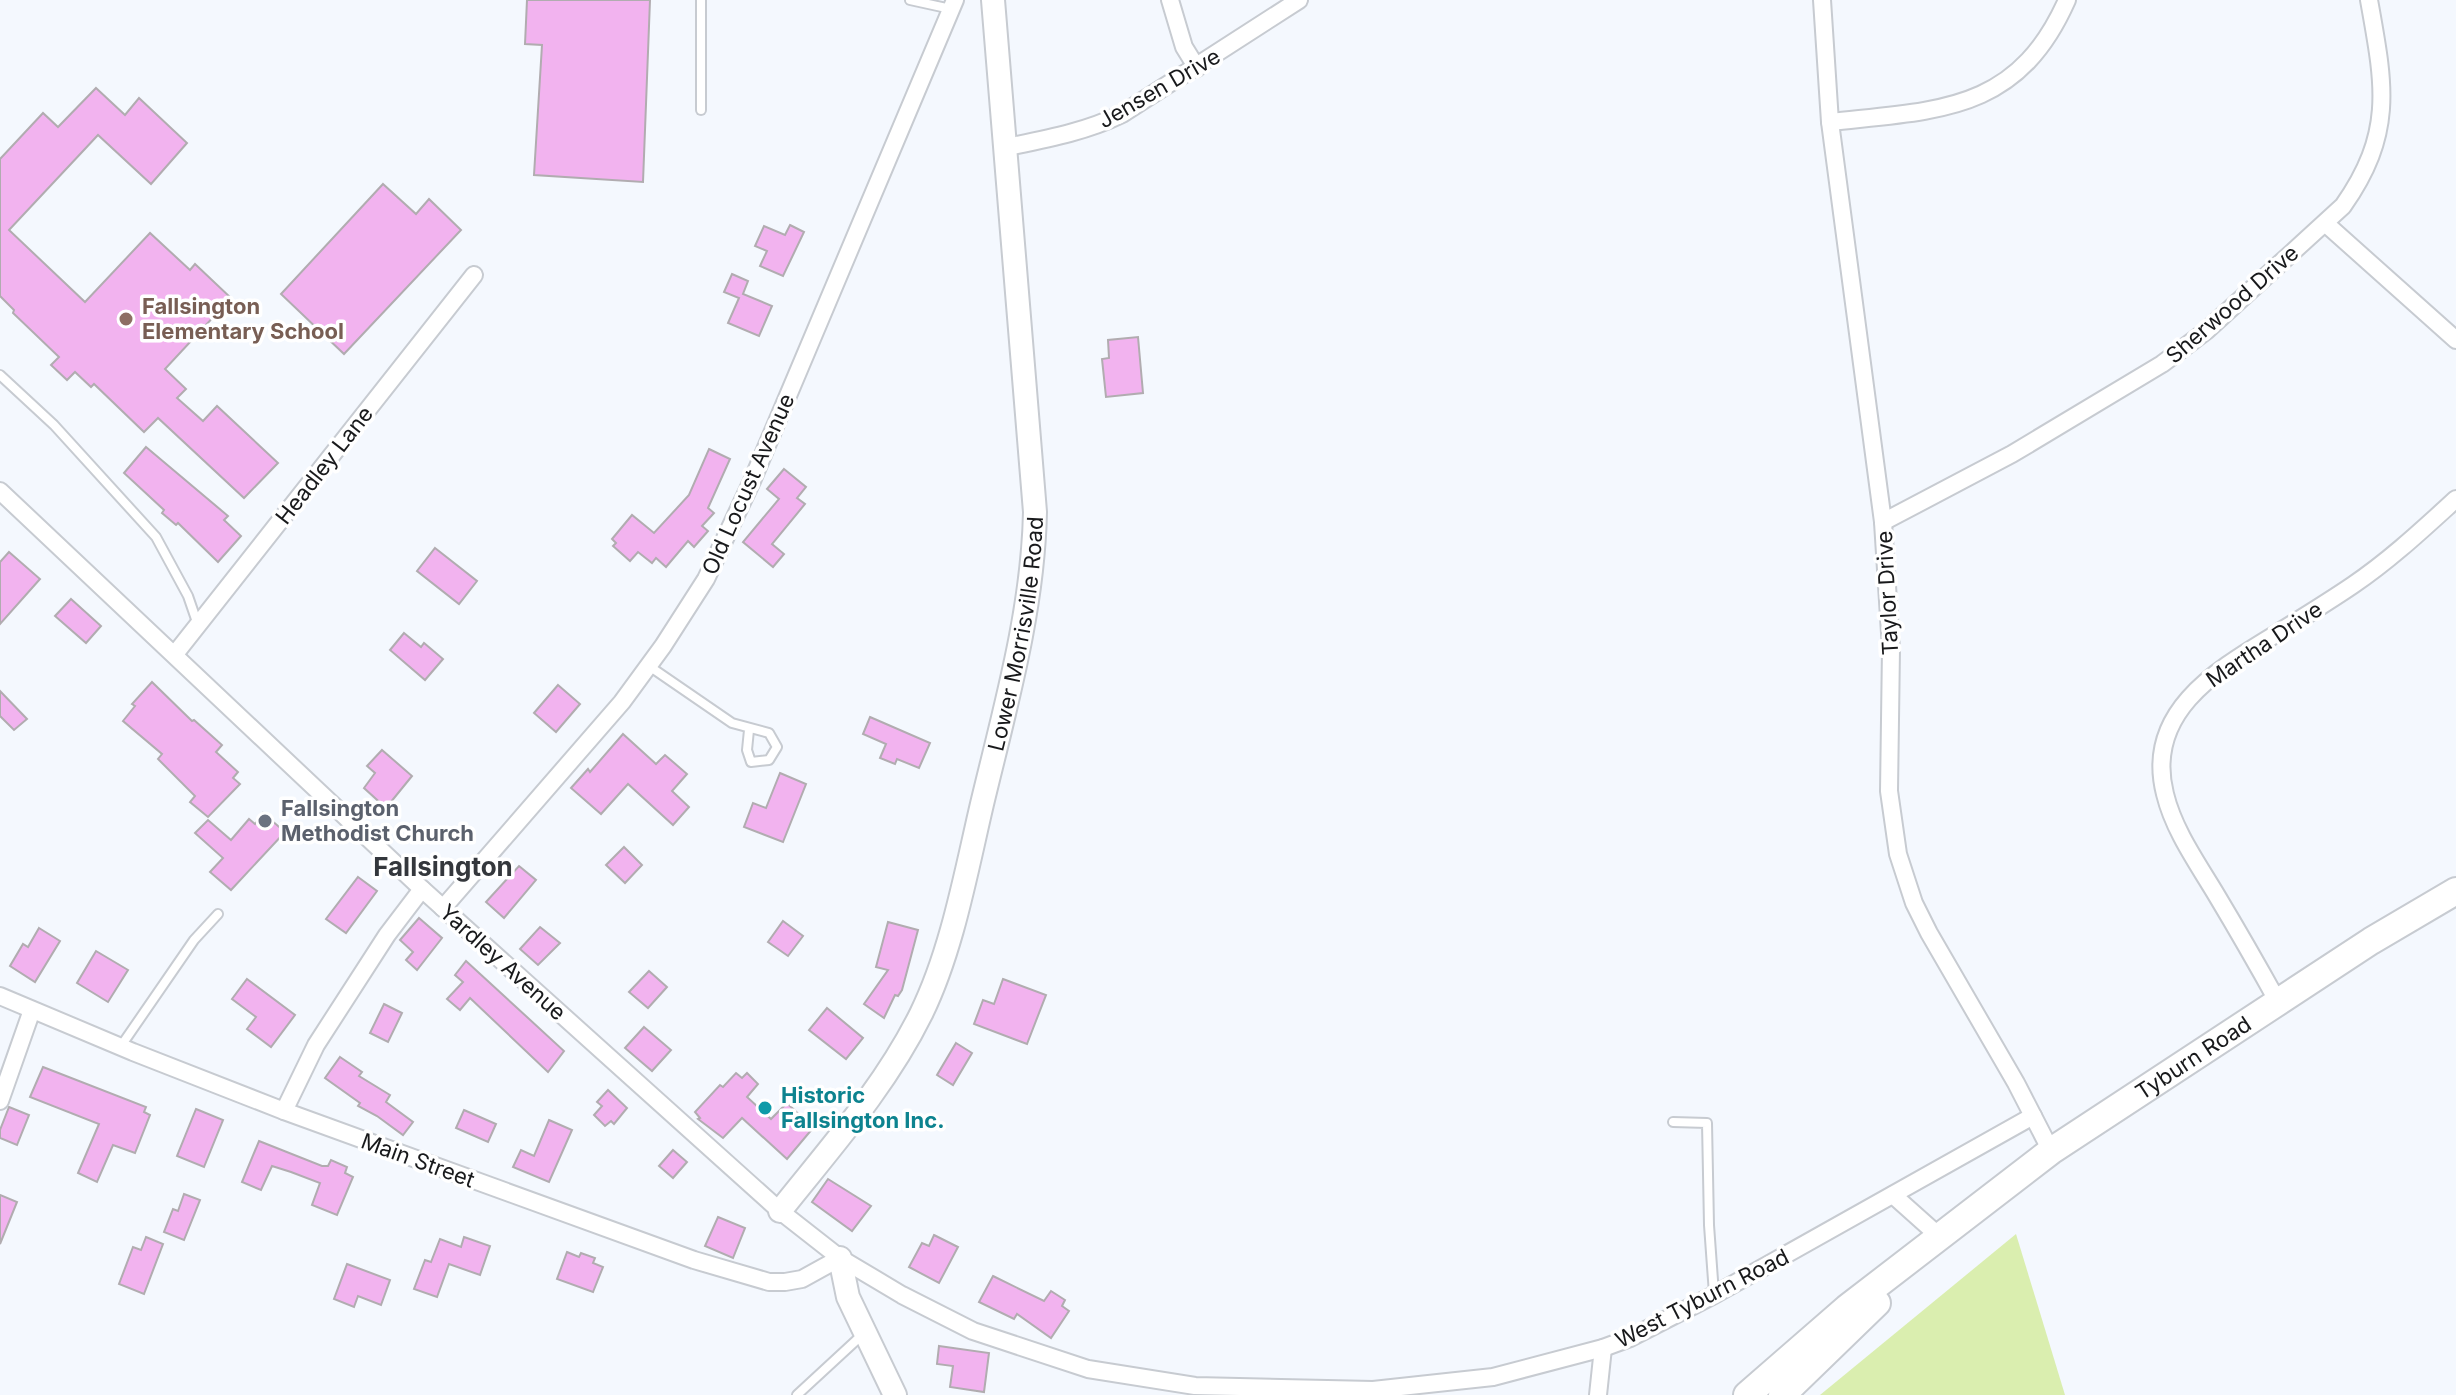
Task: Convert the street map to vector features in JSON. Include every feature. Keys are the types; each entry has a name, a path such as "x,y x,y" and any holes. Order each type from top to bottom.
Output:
{"main road":[{"name":"Tyburn Road","path":"1747,1395 1847,1308 2051,1151 2371,941 2456,891"},
{"name":"Tyburn Road","path":"1782,1395 1940,1237"}],"street":[{"name":"Lower Morrisville Road","path":"780,1211 872,1096 923,1011 941,966 1022,634 1034,557 1035,512 993,0"},
{"path":"1170,0 1184,47 1197,68"},
{"name":"Jensen Drive","path":"1007,147 1100,125 1122,114 1299,0"},
{"name":"Taylor Drive","path":"1822,0 1830,122 1883,522 1891,649 1889,791 1898,854 1914,903 1929,933 2051,1151"},
{"path":"1830,122 1955,105 1995,89 2033,58 2047,40 2067,0"},
{"name":"Sherwood Drive","path":"1883,522 2012,454 2162,364 2206,331 2343,206 2359,182 2377,142 2381,122 2382,84 2369,0"},
{"name":"Old Locust Avenue","path":"443,908 622,702 706,579 752,481 953,4"},
{"path":"2325,223 2456,340"},
{"name":"Headley Lane","path":"175,654 474,275"},
{"name":"Yardley Avenue","path":"0,491 422,889 780,1211 840,1258"},
{"name":"Martha Drive","path":"2278,1002 2183,840 2170,810 2161,767 2165,737 2178,712 2222,666 2359,580 2422,531 2456,499"},
{"path":"284,1111 316,1045 387,935 422,889"},
{"name":"Main Street","path":"0,996 284,1111 641,1242 769,1282 802,1279 840,1258"},
{"path":"0,1101 32,1010"},
{"name":"West Tyburn Road","path":"840,1258 902,1295 973,1331 1088,1369 1195,1386 1373,1390 1435,1385 1493,1377 1603,1348 1668,1320 2033,1116"},
{"path":"1893,1195 1940,1237"},
{"path":"840,1258 848,1297 895,1395"},
{"path":"1598,1395 1603,1348"}],"lane":[{"path":"701,0 701,110"},
{"path":"910,0 953,4"},
{"path":"0,375 64,434 156,537 188,596 198,625"},
{"path":"649,666 732,723 769,733 777,747 769,760 751,762 747,750 749,730"},
{"path":"121,1047 194,940 218,914"},
{"path":"1673,1122 1707,1123 1714,1295"},
{"path":"797,1395 866,1332"}],"green space":[{"path":"2016,1234 2065,1395 1820,1395"}],"building":[{"path":"527,0 650,0 643,182 534,175 542,45 525,44"},
{"path":"96,88 125,115 139,98 187,143 151,184 98,135 9,230 85,302 150,233 190,270 195,264 231,298 165,369 186,389 177,398 203,421 217,406 278,463 244,498 158,418 144,432 94,384 91,387 75,372 67,380 51,365 59,357 13,313 14,310 0,296 0,159 43,113 58,127"},
{"path":"383,184 416,214 429,199 461,230 344,354 281,294"},
{"path":"790,225 804,232 783,276 760,266 767,251 755,246 764,226 785,235"},
{"path":"732,274 748,281 743,294 772,306 759,336 728,323 739,298 724,292"},
{"path":"1138,337 1143,393 1106,397 1102,359 1109,358 1108,340"},
{"path":"146,447 228,516 224,520 241,536 218,562 178,523 176,525 162,513 164,510 124,473"},
{"path":"709,449 730,459 708,508 714,513 702,526 708,531 694,547 688,541 666,567 656,558 652,563 638,552 630,561 613,546 616,543 612,539 632,515 654,533 689,495"},
{"path":"784,469 806,487 797,498 805,504 772,544 784,554 773,567 743,542 779,499 767,489"},
{"path":"435,548 477,581 459,604 417,571"},
{"path":"9,552 40,579 0,624 0,562"},
{"path":"71,599 101,626 86,643 55,616"},
{"path":"404,633 421,647 424,643 443,659 425,680 390,650"},
{"path":"152,682 222,745 216,752 238,772 233,778 240,784 208,817 190,802 195,796 158,759 162,754 123,721 135,706 132,704"},
{"path":"558,685 580,704 556,732 534,713"},
{"path":"0,691 27,719 14,730 0,716"},
{"path":"870,717 930,743 919,768 897,759 895,764 880,758 886,744 863,734"},
{"path":"623,734 656,764 665,755 687,774 672,791 689,807 673,825 628,784 601,814 571,788 588,769 590,772"},
{"path":"382,750 412,776 386,808 364,788 375,773 367,766"},
{"path":"780,773 806,784 783,842 744,827 753,803 766,808"},
{"path":"263,813 285,832 231,890 210,872 223,858 195,833 208,820 231,840 249,819 255,824"},
{"path":"624,847 642,865 625,883 606,865"},
{"path":"519,866 536,880 504,918 486,902"},
{"path":"358,877 377,891 346,933 326,919"},
{"path":"419,918 442,938 417,970 406,960 413,952 400,940"},
{"path":"783,921 803,936 788,956 768,942"},
{"path":"888,922 918,930 902,990 898,996 895,995 884,1018 864,1004 888,970 876,967"},
{"path":"540,927 560,943 538,965 520,949"},
{"path":"39,928 60,941 35,982 10,966 23,944 28,947"},
{"path":"96,951 128,970 108,1002 77,983"},
{"path":"466,961 564,1051 548,1072 470,998 460,1010 447,999 463,982 455,975"},
{"path":"649,971 667,987 648,1008 629,992"},
{"path":"247,979 295,1015 271,1047 247,1029 256,1017 232,999"},
{"path":"1003,979 1046,995 1027,1044 974,1024 983,1000 994,1004"},
{"path":"384,1004 402,1013 388,1042 370,1033"},
{"path":"827,1008 863,1038 846,1059 809,1030"},
{"path":"644,1027 671,1050 652,1071 625,1048"},
{"path":"956,1043 972,1053 953,1085 937,1075"},
{"path":"340,1057 362,1072 359,1076 390,1095 386,1102 413,1122 403,1135 358,1106 360,1103 325,1078"},
{"path":"43,1067 146,1107 144,1112 150,1115 135,1153 113,1145 97,1182 78,1173 99,1124 30,1097"},
{"path":"736,1073 742,1078 747,1073 758,1084 747,1097 771,1119 787,1103 813,1128 787,1159 742,1118 723,1138 698,1119 695,1112"},
{"path":"608,1090 627,1108 614,1124 611,1121 605,1126 594,1115 602,1106 597,1102"},
{"path":"9,1107 29,1115 17,1145 0,1138"},
{"path":"196,1109 223,1120 204,1167 177,1156"},
{"path":"464,1110 496,1124 488,1142 456,1128"},
{"path":"549,1120 572,1130 549,1182 513,1167 521,1150 534,1156"},
{"path":"259,1141 322,1166 328,1166 331,1160 347,1167 345,1173 353,1177 337,1215 312,1205 320,1183 291,1172 272,1166 261,1190 242,1182"},
{"path":"673,1150 687,1162 673,1178 659,1166"},
{"path":"828,1179 871,1206 852,1231 812,1202"},
{"path":"184,1194 200,1200 184,1240 164,1232 173,1209 178,1211"},
{"path":"0,1195 17,1202 0,1244"},
{"path":"718,1217 745,1228 733,1258 705,1246"},
{"path":"934,1235 958,1247 939,1283 909,1267 922,1243 929,1246"},
{"path":"146,1237 163,1244 144,1294 119,1284 133,1247 141,1250"},
{"path":"464,1237 490,1246 480,1275 449,1264 437,1297 414,1289 425,1260 431,1262 440,1239 461,1247"},
{"path":"567,1252 595,1258 593,1263 603,1267 593,1292 557,1279"},
{"path":"347,1264 390,1280 381,1305 358,1296 354,1307 334,1299"},
{"path":"993,1276 1044,1301 1051,1291 1065,1300 1062,1306 1069,1311 1051,1338 1017,1314 1014,1319 979,1302"},
{"path":"939,1346 989,1353 984,1392 950,1387 953,1366 937,1364"}],"place":[{"name":"Fallsington Elementary School","path":"126,319"},
{"name":"Fallsington Methodist Church","path":"265,821"},
{"name":"Historic Fallsington Inc.","path":"765,1108"}],"district":[{"name":"Fallsington","path":"443,866"}]}
